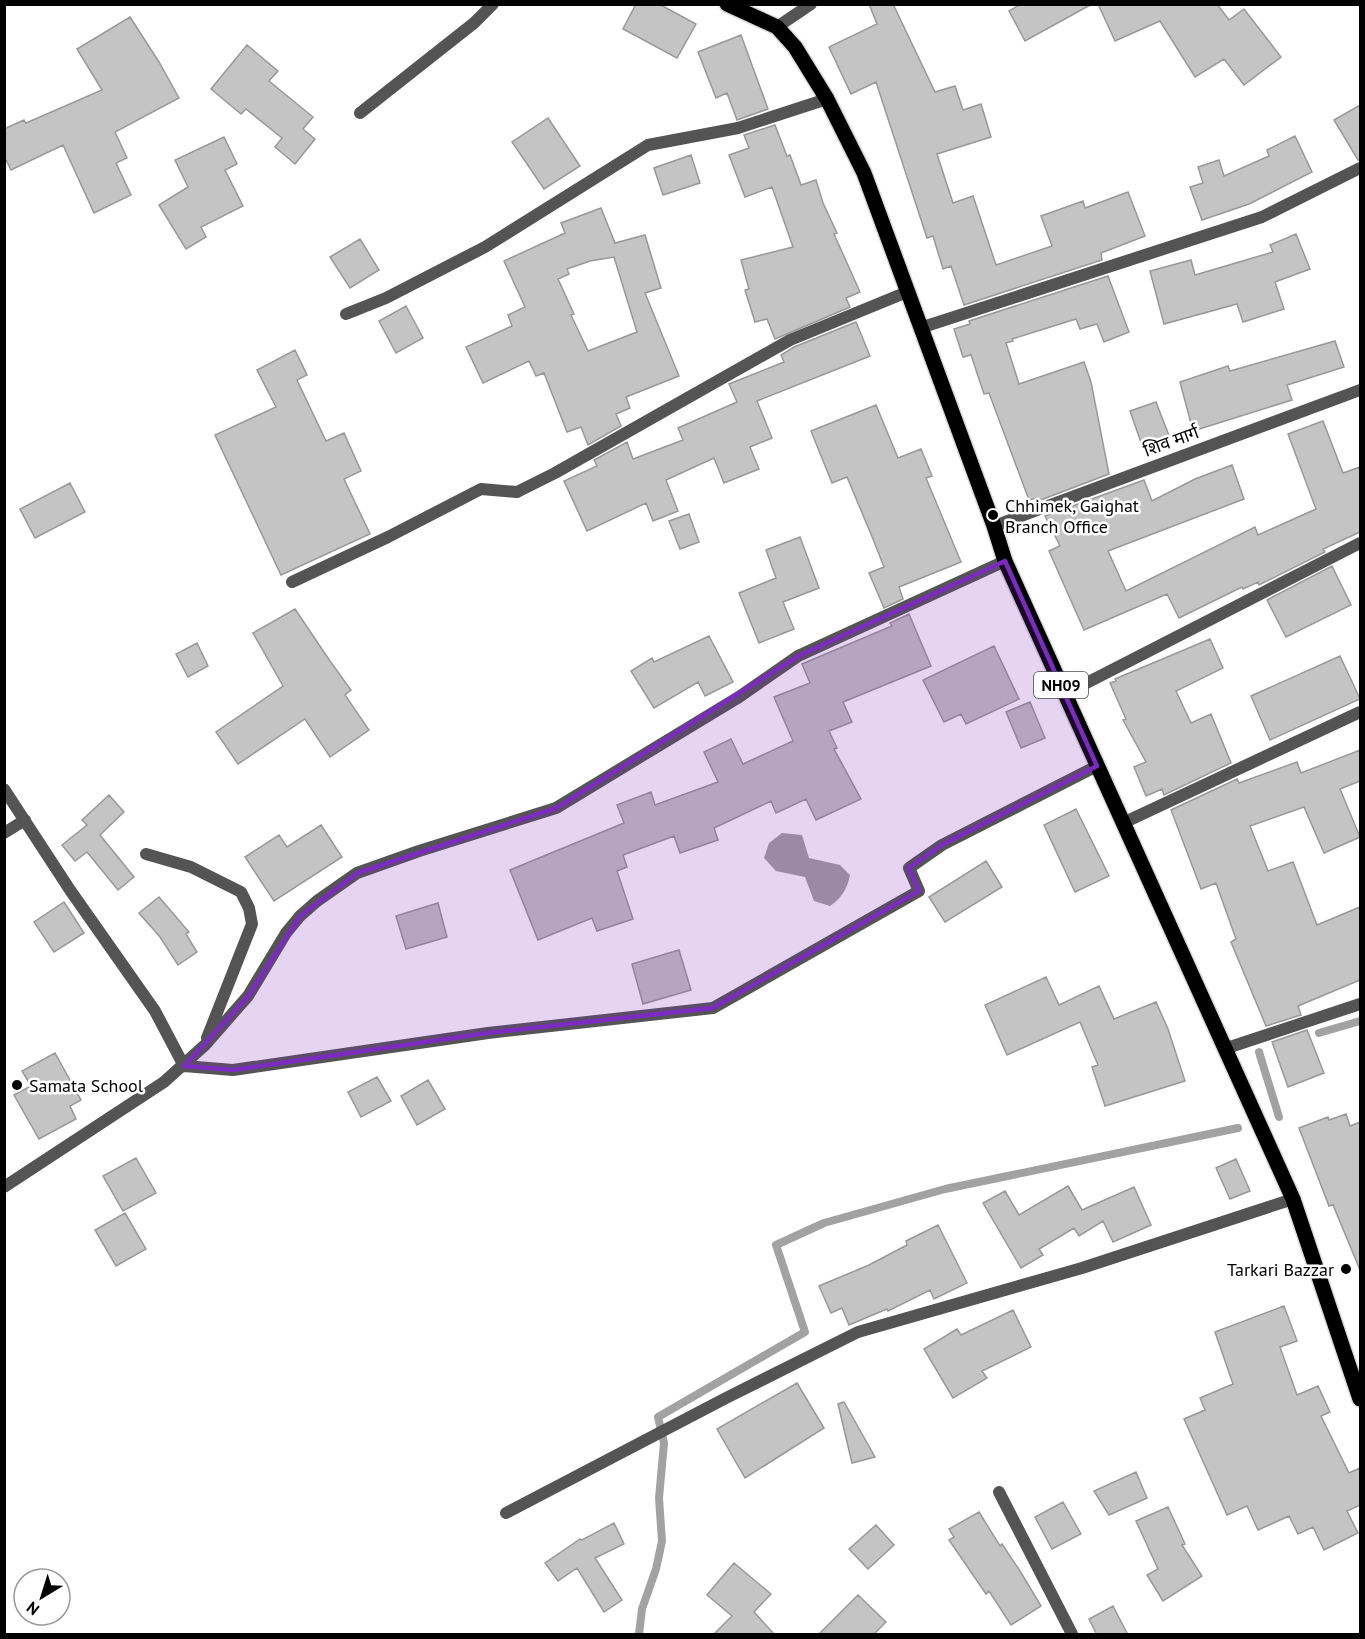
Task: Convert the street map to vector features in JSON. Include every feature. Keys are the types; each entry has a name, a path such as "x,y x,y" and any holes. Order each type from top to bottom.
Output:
{"main road":[{"name":"NH09","path":"728,4 777,27 795,47 827,99 864,173 1005,561 1293,1199 1360,1399"}],"street":[{"path":"360,113 474,23 493,4"},
{"path":"777,27 811,4"},
{"path":"346,314 386,298 484,247 648,145 738,128 827,99"},
{"path":"920,328 1262,217 1360,168"},
{"path":"292,582 388,537 481,489 517,492 555,473 790,340 907,292"},
{"name":"शिव मार्ग","path":"994,526 1360,390"},
{"path":"1065,694 1360,543"},
{"path":"4,1187 164,1082 184,1066 248,996 286,933 300,916 316,901 357,873 556,808 729,704 798,656 1005,561"},
{"path":"1123,823 1360,712"},
{"path":"184,1066 233,1070 488,1033 713,1008 919,891 909,868 942,845 1097,766"},
{"path":"4,789 70,890 155,1011 184,1066"},
{"path":"4,833 25,820"},
{"path":"146,854 191,867 241,892 249,908 252,924 205,1045"},
{"path":"1224,1049 1360,1004"},
{"path":"506,1513 677,1423 858,1332 1082,1268 1293,1199"},
{"path":"999,1492 1072,1635"}],"highlighted area":[{"path":"1005,561 1097,766 942,845 909,868 919,891 713,1008 488,1033 233,1070 184,1066 248,996 300,916 357,873 556,808 798,656"}],"shaded area":[{"path":"782,833 802,835 809,858 840,865 850,875 843,893 830,906 814,901 805,877 776,871 764,858 769,843"}],"building":[{"path":"636,4 659,4 696,24 677,58 623,29"},
{"path":"869,4 893,4 935,92 955,86 963,110 981,104 991,137 937,154 953,203 973,196 996,265 1052,246 1041,216 1083,201 1085,208 1128,192 1145,236 1101,253 1102,260 964,305 951,266 943,269 933,236 927,238 876,82 851,94 829,47 877,24"},
{"path":"1021,4 1092,4 1025,41 1009,11"},
{"path":"1098,4 1217,4 1229,20 1244,9 1281,57 1244,85 1224,59 1195,77 1160,21 1115,41"},
{"path":"130,17 179,98 115,132 127,158 116,163 131,195 94,213 63,145 11,170 4,156 4,129 24,120 26,123 102,90 77,49"},
{"path":"741,35 768,109 737,120 727,93 716,98 698,52"},
{"path":"247,45 278,71 269,81 313,117 303,129 315,139 295,164 275,147 282,138 246,109 241,114 211,89"},
{"path":"1360,105 1360,160 1358,160 1334,120"},
{"path":"548,118 580,166 544,189 512,142"},
{"path":"775,125 787,156 790,155 801,185 816,180 823,203 837,233 834,234 860,292 846,298 850,307 775,339 767,319 755,322 745,290 749,289 741,260 793,247 772,187 745,197 729,155 749,148 744,135"},
{"path":"1295,136 1312,172 1249,204 1202,220 1190,187 1203,183 1198,167 1219,160 1224,176 1269,156 1267,150"},
{"path":"224,137 237,164 225,170 243,206 201,227 206,237 186,249 159,205 188,187 175,160"},
{"path":"691,155 700,183 663,195 654,168"},
{"path":"601,208 615,243 645,235 661,288 645,293 679,376 626,397 630,408 616,414 621,426 588,445 581,427 567,432 544,373 536,376 529,361 483,383 466,347 512,326 508,315 525,307 504,261 565,233 561,223","holes":["614,257 637,332 588,351 571,315 574,314 558,279 569,274 567,269 590,261"]},
{"path":"1296,234 1310,269 1275,282 1284,309 1243,322 1237,304 1164,324 1150,271 1191,260 1195,275 1273,252 1270,245"},
{"path":"360,239 379,270 350,288 330,257"},
{"path":"1108,276 1129,332 1104,342 1097,324 1080,329 1076,319 1012,339 1013,341 1006,343 1019,384 1084,362 1091,382 1109,474 1038,501 1036,498 1029,500 989,393 984,394 971,355 963,357 954,329 970,324 969,321"},
{"path":"406,306 423,338 396,353 379,321"},
{"path":"856,322 870,356 757,401 772,438 750,447 759,469 724,483 714,458 666,480 678,511 653,521 646,503 587,531 564,481 597,466 594,460 627,442 633,459 683,440 678,428 737,402 729,384 784,362 781,355 794,347"},
{"path":"1335,341 1344,367 1287,385 1292,400 1193,431 1180,382 1228,366 1230,371"},
{"path":"295,350 307,375 297,380 326,441 344,433 361,471 344,479 370,534 281,575 215,435 276,407 257,370"},
{"path":"1156,402 1170,438 1143,448 1130,411"},
{"path":"876,405 898,458 921,449 932,476 926,478 961,562 899,587 903,599 884,608 869,573 884,567 873,539 847,477 832,483 811,431"},
{"path":"1323,421 1343,473 1360,467 1360,532 1323,549 1325,552 1259,585 1258,582 1243,589 1242,587 1179,618 1167,594 1084,630 1049,551 1060,546 1045,516 1144,480 1152,501 1195,479 1232,465 1244,499 1108,551 1126,591 1255,527 1258,535 1316,509 1288,434"},
{"path":"70,483 85,512 35,538 20,509"},
{"path":"689,514 699,542 680,549 669,521"},
{"path":"800,537 819,588 783,602 794,629 759,643 739,593 776,578 766,550"},
{"path":"1332,566 1351,605 1286,637 1267,600"},
{"path":"295,609 351,690 345,695 369,730 330,757 305,719 238,764 216,732 283,686 253,633"},
{"path":"909,614 931,666 843,702 852,722 829,731 837,748 834,749 861,799 816,820 806,799 776,813 771,801 714,828 718,840 680,853 674,836 623,855 627,867 617,871 633,919 597,931 592,918 538,940 510,870 624,823 617,805 651,792 655,805 718,782 704,752 731,739 743,764 793,741 774,697 810,683 802,664 892,626 890,623"},
{"path":"709,636 733,682 705,696 698,682 654,708 631,671 652,658 654,662"},
{"path":"1210,639 1223,668 1176,691 1191,723 1211,714 1231,763 1164,795 1162,789 1146,796 1134,767 1146,762 1123,720 1126,719 1110,683"},
{"path":"197,643 208,666 188,677 176,654"},
{"path":"994,646 1019,699 966,724 961,714 944,722 923,680"},
{"path":"1340,656 1360,699 1270,740 1251,696"},
{"path":"1030,702 1045,738 1021,748 1006,712"},
{"path":"1360,750 1360,781 1340,789 1360,837 1324,853 1304,807 1250,826 1268,871 1293,862 1317,925 1360,907 1360,980 1298,1006 1301,1015 1266,1026 1231,942 1236,939 1216,883 1201,889 1171,810 1237,779 1239,783 1297,762 1301,773"},
{"path":"109,795 124,812 100,835 134,877 118,890 87,852 75,861 62,845 87,825 82,820"},
{"path":"1076,809 1109,876 1075,892 1044,825"},
{"path":"321,825 342,857 274,901 245,857 279,835 287,847"},
{"path":"986,861 1002,887 945,922 929,897"},
{"path":"159,897 189,932 186,934 197,952 178,965 160,937 139,913"},
{"path":"64,902 84,933 54,952 34,922"},
{"path":"438,903 447,937 406,949 396,916"},
{"path":"679,950 691,990 643,1004 632,964"},
{"path":"1046,977 1059,1005 1099,986 1114,1019 1156,1002 1168,1029 1185,1081 1105,1106 1092,1067 1098,1065 1080,1022 1007,1055 985,1005"},
{"path":"1307,1030 1324,1073 1288,1087 1272,1042"},
{"path":"55,1053 81,1100 70,1106 76,1119 39,1139 14,1095 31,1086 22,1071"},
{"path":"377,1077 391,1101 361,1117 348,1092"},
{"path":"428,1080 445,1109 417,1125 401,1096"},
{"path":"1346,1114 1350,1126 1360,1122 1360,1270 1333,1205 1329,1206 1299,1128 1328,1117 1329,1120"},
{"path":"136,1158 156,1193 123,1211 103,1176"},
{"path":"1236,1159 1250,1191 1230,1199 1216,1168"},
{"path":"1068,1186 1082,1210 1134,1187 1151,1225 1113,1242 1103,1221 1079,1236 1074,1228 1039,1249 1043,1255 1021,1268 983,1203 1005,1191 1019,1215"},
{"path":"125,1213 146,1249 116,1266 95,1230"},
{"path":"938,1225 967,1283 934,1299 930,1290 888,1311 887,1309 849,1325 842,1308 831,1313 819,1286 869,1265 907,1245 906,1241"},
{"path":"1284,1306 1297,1341 1280,1347 1297,1395 1318,1386 1330,1412 1321,1416 1349,1473 1360,1468 1360,1505 1347,1511 1358,1533 1324,1550 1313,1527 1298,1534 1289,1516 1258,1530 1247,1506 1227,1515 1184,1419 1205,1410 1200,1398 1233,1384 1215,1332"},
{"path":"1013,1310 1031,1347 982,1371 987,1378 953,1398 924,1349 957,1329 961,1335"},
{"path":"797,1383 824,1428 745,1478 717,1429"},
{"path":"844,1402 875,1457 852,1463 838,1404"},
{"path":"1136,1472 1147,1498 1109,1515 1094,1491"},
{"path":"1063,1502 1081,1534 1052,1549 1035,1517"},
{"path":"1168,1507 1185,1544 1182,1545 1202,1576 1163,1601 1147,1575 1158,1569 1136,1521"},
{"path":"979,1512 1041,1606 1011,1625 989,1591 986,1594 949,1540 954,1537 949,1529"},
{"path":"614,1523 624,1544 595,1558 622,1600 604,1612 577,1568 558,1581 545,1563 580,1539"},
{"path":"876,1525 894,1545 868,1569 849,1549"},
{"path":"734,1563 771,1594 754,1612 775,1635 713,1635 732,1616 707,1595"},
{"path":"858,1595 886,1622 873,1635 818,1635"},
{"path":"1113,1606 1128,1635 1097,1635 1089,1619"}],"waterway":[{"path":"1319,1033 1360,1021"},
{"path":"1259,1052 1279,1117"},
{"path":"639,1634 642,1609 656,1569 662,1541 659,1498 664,1443 658,1417 805,1332 776,1245 824,1223 945,1189 1238,1128"}],"place":[{"name":"Chhimek, Gaighat Branch Office","path":"993,515"},
{"name":"Samata School","path":"17,1085"},
{"name":"Tarkari Bazzar","path":"1346,1269"}]}
